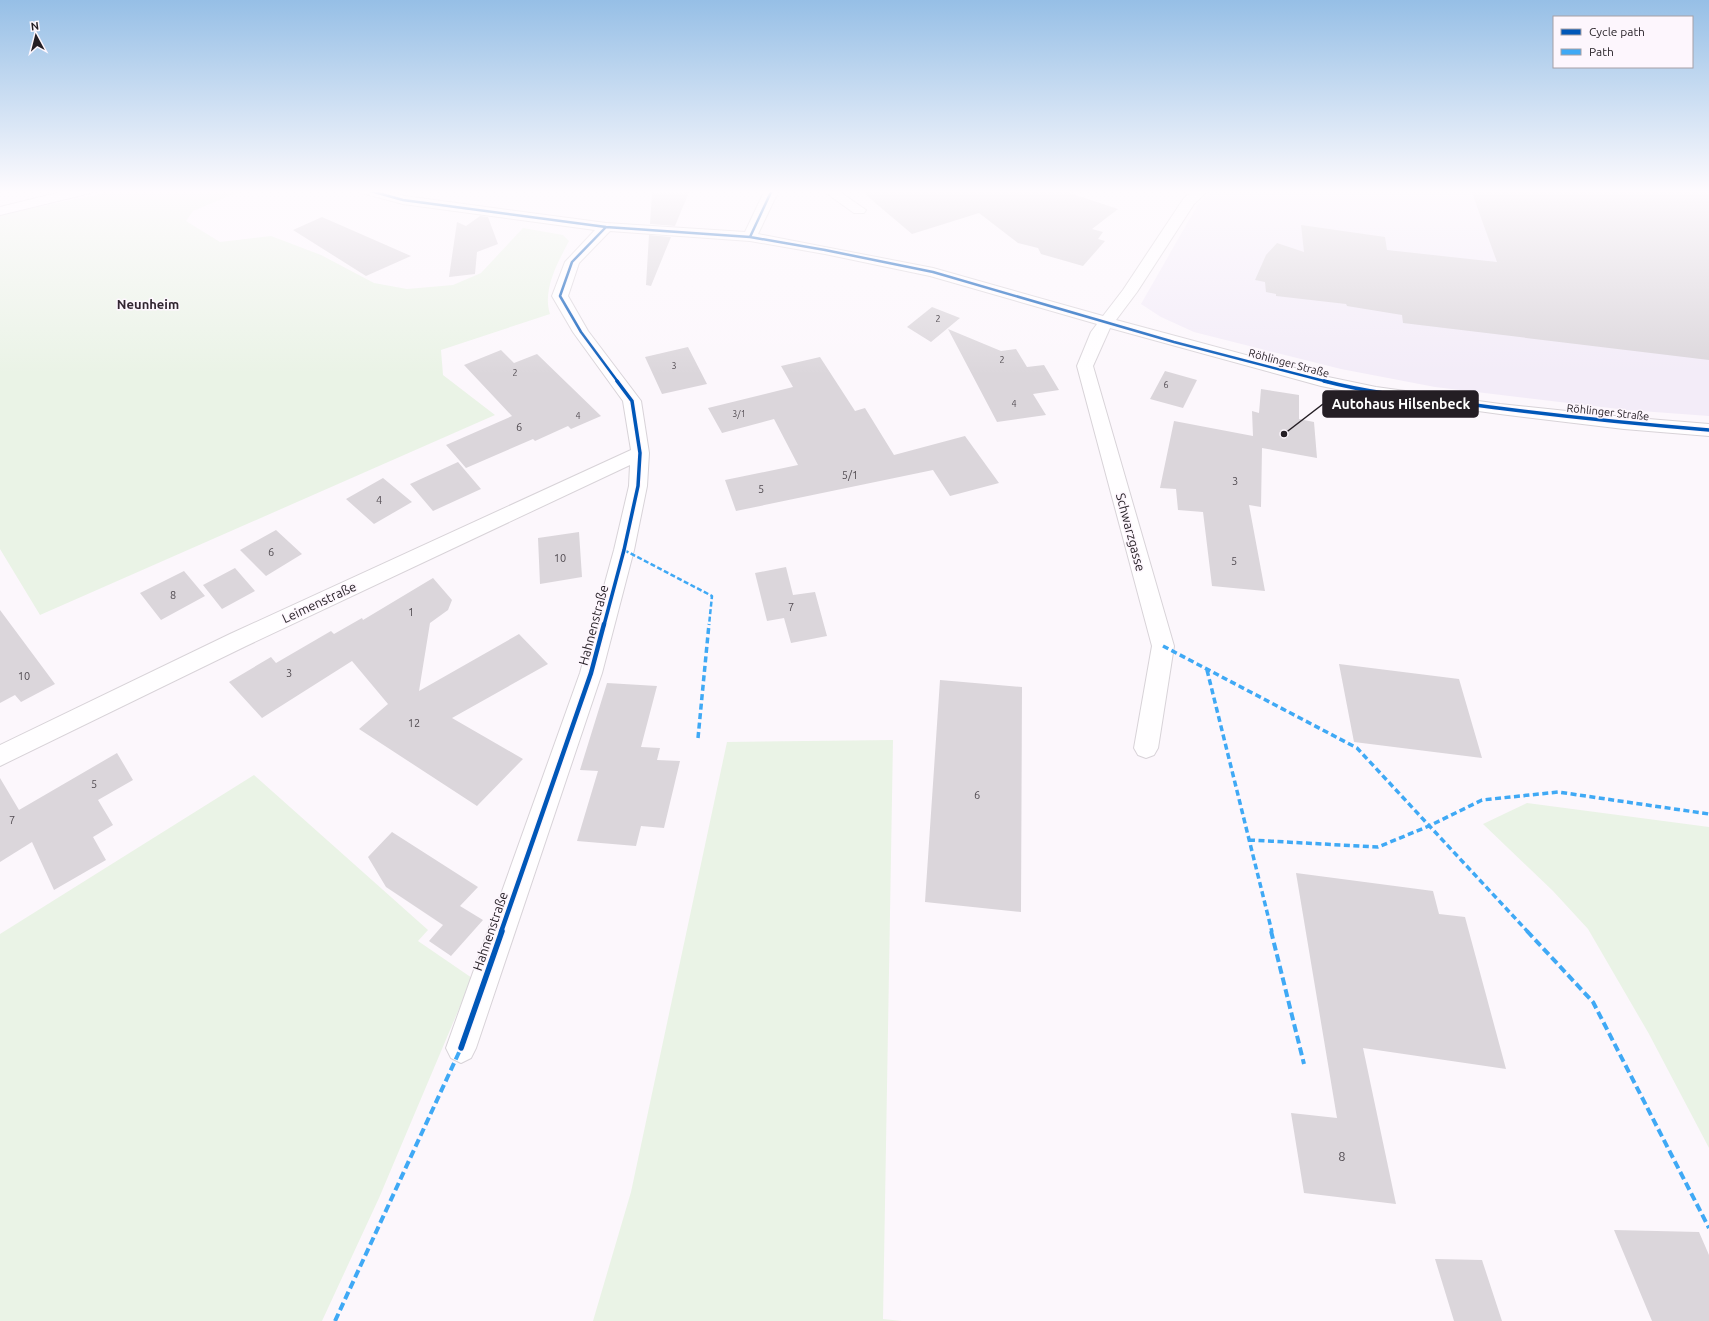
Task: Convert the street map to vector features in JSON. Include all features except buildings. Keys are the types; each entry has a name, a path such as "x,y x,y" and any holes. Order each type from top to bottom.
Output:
{"street":[{"name":"Hahnenstraße","path":"461,1048 591,673 638,486 640,453 632,401 582,332 560,296 572,262 582,252"},
{"name":"Röhlinger Straße","path":"833,252 933,272 1174,342 1327,382 1376,392 1500,410 1709,430"},
{"name":"Schwarzgasse","path":"1146,748 1162,646 1085,366 1099,332 1129,292 1156,252"},
{"name":"Leimenstraße","path":"0,756 238,640 640,453"}],"shaded area":[{"path":"0,252 312,252 374,283 407,289 453,285 481,273 501,252 564,252 552,276 548,295 550,314 441,350 443,375 495,415 40,615 0,549"},
{"path":"1171,252 1709,252 1709,416 1627,410 1435,387 1341,369 1194,332 1161,317 1141,304"},
{"path":"893,740 883,1319 902,1321 593,1321 631,1192 727,742"},
{"path":"254,775 428,930 418,941 472,978 379,1198 322,1321 0,1321 0,934"},
{"path":"1527,803 1709,827 1709,1148 1649,1034 1588,929 1553,891 1483,824"}],"marked path":[{"path":"624,550 712,596 698,738"},
{"path":"1163,646 1357,748 1593,1002 1709,1228"},
{"path":"1207,670 1304,1064"},
{"path":"1249,840 1378,847 1429,826 1482,800 1558,792 1709,814"},
{"path":"335,1321 461,1048"}],"cycle path":[{"path":"461,1048 591,673 624,550 638,486 640,453 632,401 581,332 560,296 572,262 582,252"},
{"path":"833,252 933,272 1174,342 1327,382 1376,392 1500,409 1624,423 1709,430"}],"place":[{"name":"Autohaus Hilsenbeck","path":"1284,434"}],"district":[{"name":"Neunheim","path":"148,304"}]}
